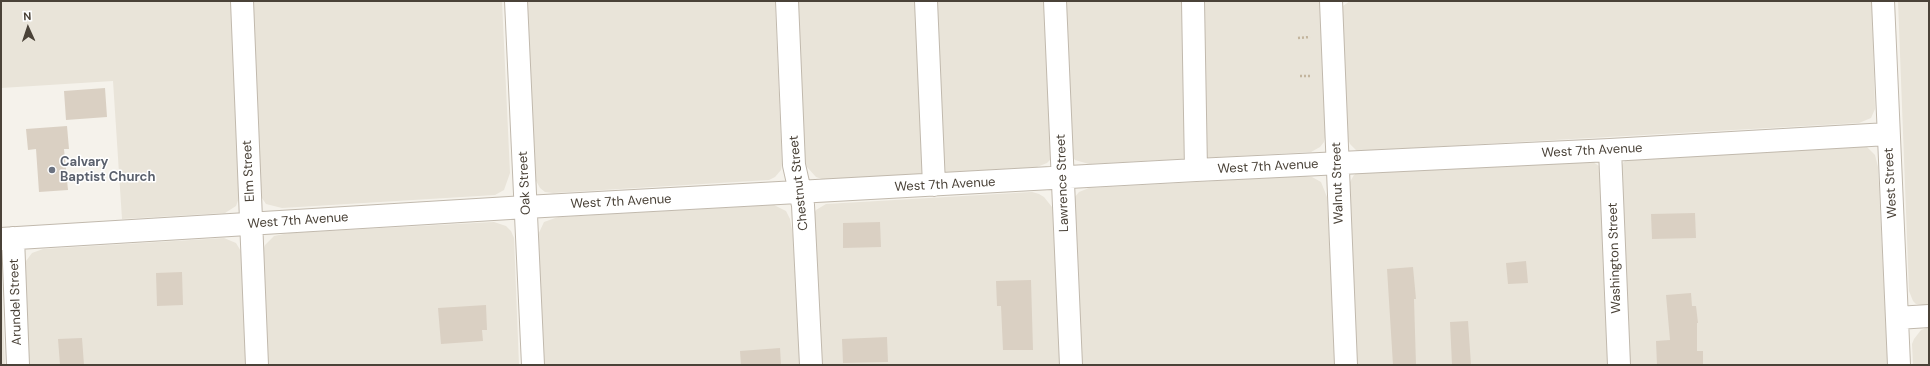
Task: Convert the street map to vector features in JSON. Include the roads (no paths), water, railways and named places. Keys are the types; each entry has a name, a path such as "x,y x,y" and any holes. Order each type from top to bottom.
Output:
{"street":[{"name":"Elm Street","path":"242,1 257,365"},
{"name":"Oak Street","path":"516,1 533,365"},
{"name":"Chestnut Street","path":"787,1 794,165 803,205 811,365"},
{"path":"926,1 934,185"},
{"name":"Lawrence Street","path":"1055,1 1071,365"},
{"path":"1192,1 1196,170"},
{"name":"Walnut Street","path":"1331,1 1346,365"},
{"name":"West Street","path":"1883,1 1899,365"},
{"name":"West 7th Avenue","path":"7,239 526,207 1888,134"},
{"name":"Washington Street","path":"1610,150 1619,365"},
{"name":"Arundel Street","path":"7,239 18,365"},
{"path":"1897,318 1929,316"}],"place":[{"name":"Calvary Baptist Church","path":"52,170"}]}
